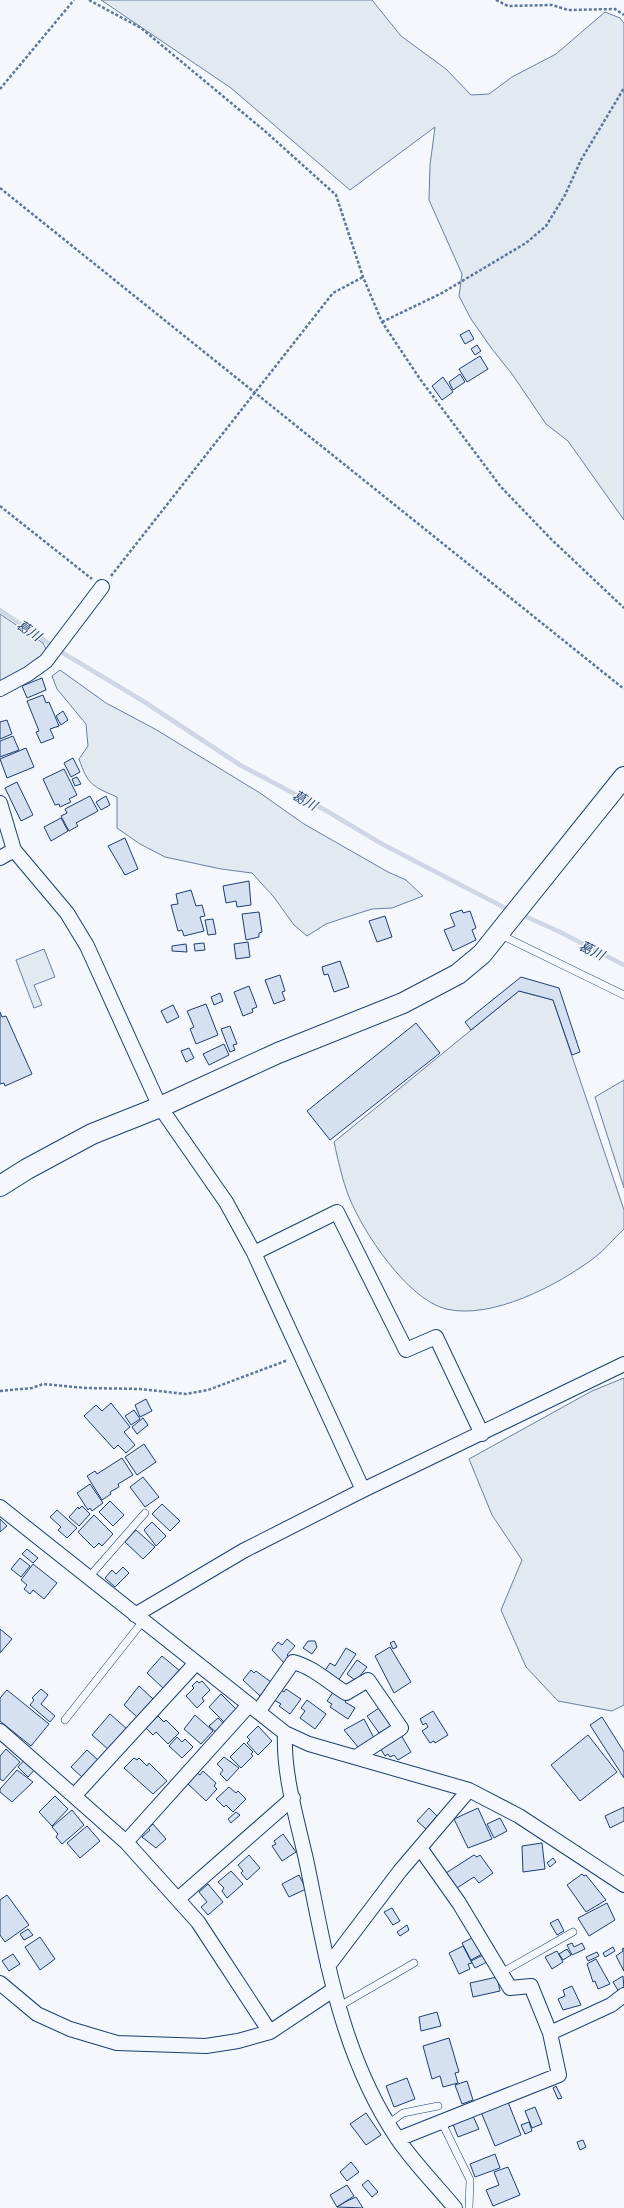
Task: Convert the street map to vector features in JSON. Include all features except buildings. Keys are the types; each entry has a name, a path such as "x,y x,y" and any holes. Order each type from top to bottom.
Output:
{"street":[{"path":"0,689 38,668 56,648 102,587"},
{"path":"0,1186 27,1169 92,1134 160,1107 278,1053 410,999 458,974 482,954 624,777"},
{"path":"0,803 14,850 67,913 87,946 160,1107 226,1202 254,1253 300,1355 364,1490"},
{"path":"0,858 14,850"},
{"path":"254,1253 337,1212 406,1350 436,1337 482,1434"},
{"path":"139,1618 243,1551 364,1490 624,1364"},
{"path":"0,1507 285,1733 309,1744 469,1790 519,1816 624,1885"},
{"path":"126,1842 253,1708 293,1662 307,1665 328,1682 346,1693 368,1680 401,1728 356,1757"},
{"path":"74,1796 196,1663"},
{"path":"0,1731 126,1842 179,1898 198,1922 270,2032"},
{"path":"285,1733 284,1753 333,1990 344,2031 372,2096 388,2124 398,2139 456,2208"},
{"path":"328,1966 420,1848 469,1790"},
{"path":"179,1898 293,1798"},
{"path":"398,2139 442,2123 559,2075 550,2033 531,1986 510,1988 459,1903 420,1848"},
{"path":"0,1983 37,2014 70,2029 117,2043 206,2046 238,2041 270,2032 333,1990"},
{"path":"550,2033 611,2005 624,1995"}],"lane":[{"path":"501,931 624,995"},
{"path":"89,1577 145,1513"},
{"path":"65,1720 139,1618"},
{"path":"501,1973 573,1932"},
{"path":"338,2007 414,1963"},
{"path":"388,2124 403,2113 438,2106"},
{"path":"442,2123 470,2180 469,2208"}],"path":[{"path":"0,89 74,0"},
{"path":"90,0 141,28 266,132 336,195 363,277 382,322 420,379 501,488 551,539 624,608"},
{"path":"496,0 508,6 552,5 568,10 615,9 624,15"},
{"path":"382,322 448,289 526,243 546,226 566,195 581,160 624,88"},
{"path":"0,188 624,689"},
{"path":"0,506 102,587 333,293 363,277"},
{"path":"0,1391 32,1388 43,1384 86,1388 140,1389 186,1394 208,1390 300,1355"}],"shaded area":[{"path":"101,0 372,0 401,36 446,69 471,95 489,94 512,77 556,54 605,12 620,18 624,23 624,520 568,441 546,424 512,374 471,319 459,296 462,274 429,200 430,165 435,127 350,190 231,88"},
{"path":"0,614 43,643 47,651 17,674 0,681"},
{"path":"60,670 106,703 155,729 260,793 304,824 388,872 406,880 423,896 392,908 372,909 326,924 307,936 294,925 273,896 252,873 221,869 165,857 140,844 117,828 117,797 96,787 88,780 85,774 79,759 88,746 86,724 57,689 52,676"},
{"path":"44,949 55,977 34,985 42,1005 34,1008 16,960"},
{"path":"519,991 553,1000 624,1210 624,1229 594,1258 562,1279 524,1298 504,1305 483,1309 464,1311 446,1309 431,1303 416,1292 388,1262 376,1245 365,1228 349,1197 342,1176 334,1142"},
{"path":"624,1080 624,1188 595,1097"},
{"path":"624,1378 624,1705 612,1711 558,1701 526,1667 501,1610 522,1560 492,1515 469,1459 592,1391"}],"waterway":[{"name":"葛川","path":"0,610 63,653 143,701 240,765 325,810 382,844 511,911"},
{"name":"葛川","path":"520,914 558,931 624,965"}]}
